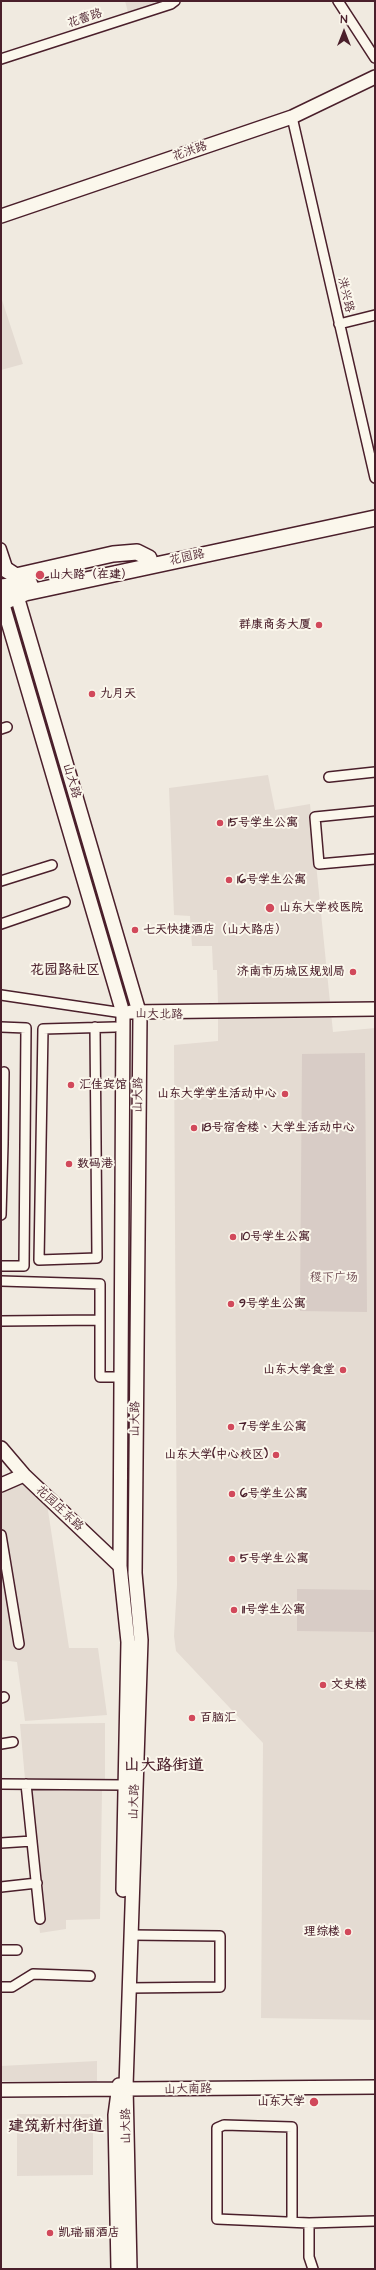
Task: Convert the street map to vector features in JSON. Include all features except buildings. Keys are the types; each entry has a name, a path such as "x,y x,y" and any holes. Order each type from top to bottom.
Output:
{"main road":[{"name":"花洪路","path":"1,216 292,117 375,77"},
{"name":"花园路","path":"7,579 149,558 375,508"},
{"name":"花园路","path":"7,579 375,518"},
{"name":"花园路","path":"2,601 7,579"},
{"name":"山大路","path":"7,579 139,1013 135,1572 141,1640 129,1988 123,2090 115,2115 118,2269"},
{"name":"山大路","path":"2,601 123,1013 120,1566 128,1642 125,1785 123,2090 130,2269"},
{"name":"山大北路","path":"139,1013 375,1009"},
{"name":"山大北路","path":"123,1013 375,1014"},
{"name":"花园庄东路","path":"1,1448 24,1475 120,1566"},
{"path":"1,1485 24,1475"},
{"name":"山大南路","path":"1,2090 375,2087"}],"street":[{"name":"花蕾路","path":"1,59 171,4 175,1"},
{"path":"338,1 375,58"},
{"name":"洪兴路","path":"292,117 375,478"},
{"path":"339,324 375,316"},
{"name":"山大路","path":"1,548 7,579"},
{"path":"329,777 375,772"},
{"path":"375,811 315,816 319,864 375,859"},
{"path":"1,880 52,865"},
{"path":"1,924 65,902"},
{"path":"1,995 123,1013"},
{"path":"1,1027 26,1028 24,1266 1,1266"},
{"path":"95,1028 97,1258 39,1260 42,1029 115,1027"},
{"path":"1,1215 4,1072"},
{"path":"1,1281 100,1284 100,1377 121,1377"},
{"path":"1,1321 100,1320"},
{"path":"1,1535 19,1644"},
{"path":"1,1744 13,1742"},
{"path":"1,1784 125,1785"},
{"path":"26,1784 40,1919"},
{"path":"1,1843 32,1841"},
{"path":"1,1887 37,1883"},
{"path":"129,1988 220,1987 220,1936 131,1935"},
{"path":"1,1950 17,1950"},
{"path":"1,1987 12,1987 32,1974 90,1976"},
{"path":"292,2222 292,2127 224,2125 217,2128 217,2219 309,2223 375,2221"},
{"path":"309,2223 309,2257 313,2269"}],"shaded area":[{"path":"125,1 167,1 128,12"},
{"path":"1,297 23,364 1,370"},
{"name":"山东大学(中心校区)","path":"268,775 275,810 310,804 333,1032 375,1028 375,2020 261,2018 263,1743 176,1651 174,1636 177,1585 174,1045 218,1041 218,1002 217,970 213,970 212,946 192,946 190,916 174,915 169,788"},
{"path":"22,1485 47,1504 69,1648 98,1648 107,1715 25,1721 17,1662 1,1660 1,1490"},
{"path":"105,1723 105,1780 25,1779 20,1724"},
{"path":"26,1789 102,1790 100,1919 66,1920 66,1929 40,1933"},
{"path":"97,2061 97,2081 1,2081 1,2066"},
{"path":"17,2114 93,2114 93,2175 17,2176"}],"green space":[{"name":"稷下广场","path":"365,1053 367,1312 300,1311 302,1054"},
{"path":"297,1589 375,1590 375,1632 297,1631"}],"place":[{"name":"山大路（在建）","path":"40,575"},
{"name":"群康商务大厦","path":"319,625"},
{"name":"九月天","path":"92,694"},
{"name":"15号学生公寓","path":"220,823"},
{"name":"16号学生公寓","path":"229,880"},
{"name":"山东大学校医院","path":"270,908"},
{"name":"七天快捷酒店（山大路店）","path":"135,930"},
{"name":"济南市历城区规划局","path":"353,972"},
{"name":"汇佳宾馆","path":"71,1085"},
{"name":"山东大学学生活动中心","path":"285,1094"},
{"name":"18号宿舍楼、大学生活动中心","path":"194,1128"},
{"name":"数码港","path":"69,1164"},
{"name":"10号学生公寓","path":"233,1237"},
{"name":"9号学生公寓","path":"231,1304"},
{"name":"山东大学食堂","path":"343,1370"},
{"name":"7号学生公寓","path":"231,1427"},
{"name":"山东大学(中心校区)","path":"276,1455"},
{"name":"6号学生公寓","path":"232,1494"},
{"name":"5号学生公寓","path":"232,1559"},
{"name":"11号学生公寓","path":"234,1610"},
{"name":"文史楼","path":"323,1685"},
{"name":"百脑汇","path":"192,1718"},
{"name":"理综楼","path":"348,1932"},
{"name":"山东大学","path":"314,2102"},
{"name":"凯瑞·丽酒店","path":"50,2233"}],"district":[{"name":"花园路社区","path":"65,971"},
{"name":"山大路街道","path":"164,1767"},
{"name":"建筑新村街道","path":"56,2128"}]}
